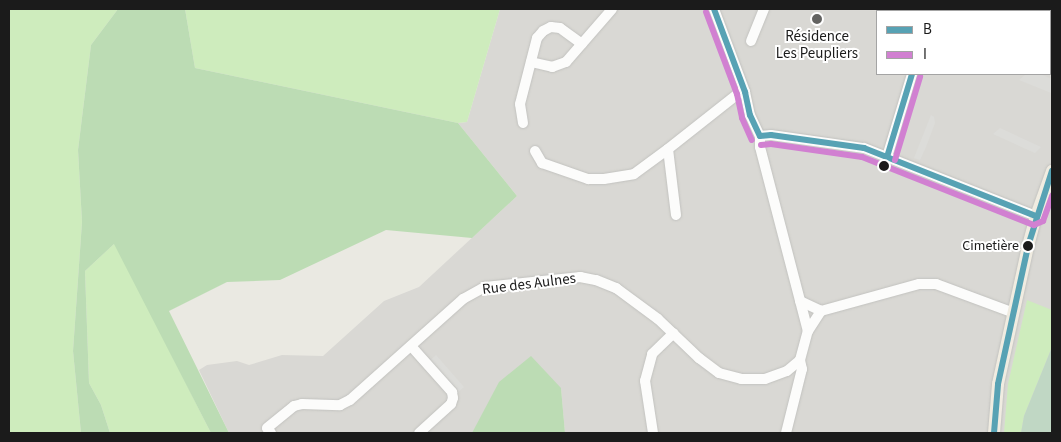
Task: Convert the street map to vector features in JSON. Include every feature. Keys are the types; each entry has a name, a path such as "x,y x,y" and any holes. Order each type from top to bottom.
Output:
{"main road":[{"path":"994,433 998,384 1036,216 1052,172"}],"street":[{"path":"531,62 552,67 560,66 566,62 612,9"},
{"path":"714,9 745,92 750,115 760,136 760,147 808,331"},
{"path":"751,41 764,9"},
{"path":"523,123 520,104 537,38 543,31 551,27 566,31 582,44"},
{"path":"887,158 912,75"},
{"path":"535,151 542,164 588,179 604,179 634,174 739,93 745,92"},
{"path":"760,136 772,134 864,148 1036,216"},
{"path":"668,149 676,215"},
{"name":"Rue des Aulnes","path":"269,430 294,406 302,404 332,406 346,403 473,292 485,287 580,277 596,280 616,288 674,333 699,358 719,373 740,379 765,379 787,371 800,360"},
{"path":"800,301 821,311 919,284 936,284 1014,313"},
{"path":"786,433 802,369 800,360 808,331 821,311"},
{"path":"653,433 645,381 652,354 674,333"},
{"path":"411,346 452,392 453,398 451,404 419,433"}],"shaded area":[{"path":"500,9 1052,9 1052,433 565,433 561,388 472,433 229,433 199,370 207,365 237,361 249,365 282,355 323,356 384,301 419,287 517,196 458,123 467,122"},
{"path":"1025,75 1042,75 1052,79 1052,92 1051,93 1019,80"},
{"path":"931,115 934,117 935,123 920,160 914,158"},
{"path":"1000,128 1041,147 1035,153 993,134"},
{"path":"436,355 464,387 456,394 428,362"}],"green space":[{"path":"9,9 118,9 91,45 78,150 82,222 73,351 81,433 9,433"},
{"path":"118,9 185,9 195,68 458,123 517,196 472,238 386,230 280,280 227,282 169,311 229,433 211,433 114,244 85,271 89,383 101,405 110,433 81,433 73,351 82,222 78,150 91,45"},
{"path":"185,9 500,9 467,122 458,123 195,68"},
{"path":"115,243 211,433 110,433 101,405 89,383 85,271"},
{"path":"1027,300 1052,310 1052,347 1024,416 1021,433 1004,433 1008,384"},
{"path":"1052,347 1052,433 1021,433 1024,416"},
{"path":"531,356 561,388 565,433 472,433 499,382"}],"transit line":[{"name":"B","path":"714,9 745,92 750,115 760,136"},
{"name":"I","path":"706,12 737,94 742,118 752,140"},
{"name":"B","path":"887,157 912,75"},
{"name":"I","path":"895,160 920,77"},
{"name":"B","path":"760,136 771,135 864,148 1036,216"},
{"name":"I","path":"761,145 771,144 862,157 1034,225 1043,221 1052,196"},
{"name":"B","path":"994,433 998,384 1028,246 1052,171"}],"place":[{"name":"Résidence Les Peupliers","path":"817,19"},
{"name":"Cimetière","path":"1028,246"}]}
